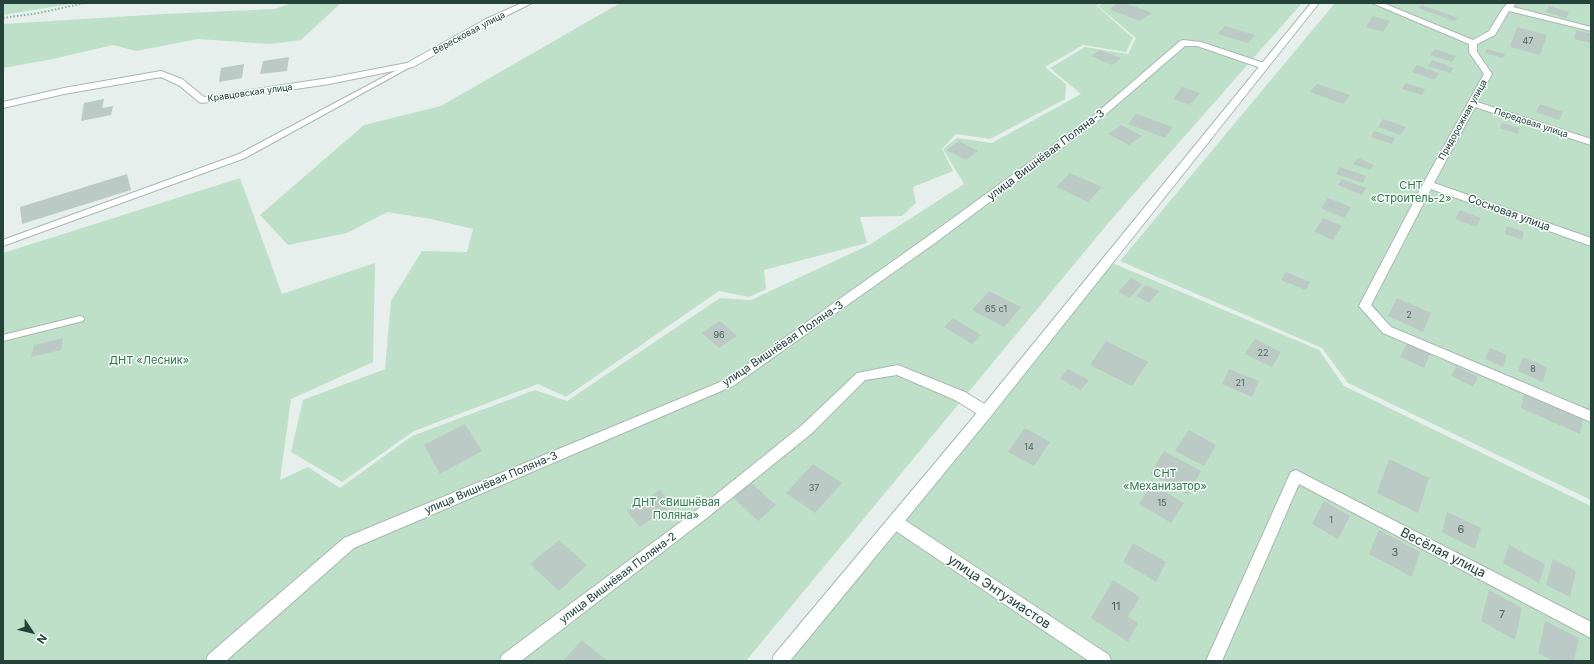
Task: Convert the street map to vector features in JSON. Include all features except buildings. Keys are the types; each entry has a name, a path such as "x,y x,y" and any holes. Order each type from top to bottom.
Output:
{"street":[{"name":"Вересковая улица","path":"410,65 489,21 528,3"},
{"path":"780,661 986,412 1315,3"},
{"path":"1376,3 1473,43 1492,33 1510,6 1591,29"},
{"name":"улица Вишнёвая Поляна-3","path":"214,661 349,543 729,383 931,240 1096,118 1183,43 1198,44 1264,66"},
{"name":"Придорожная улица","path":"1473,43 1473,52 1488,74 1428,184 1365,306 1387,330 1591,417"},
{"name":"Кравцовская улица","path":"3,105 64,91 161,74 183,82 202,100 329,81 410,65"},
{"name":"Передовая улица","path":"1471,103 1591,142"},
{"name":"Сосновая улица","path":"1428,184 1591,242"},
{"name":"улица Вишнёвая Поляна-2","path":"508,661 703,513 806,430 861,376 898,370 960,396 986,412"},
{"name":"Весёлая улица","path":"1214,661 1296,476 1591,630"},
{"name":"улица Энтузиастов","path":"895,522 1103,661"}],"lane":[{"path":"3,243 242,156 410,65"},
{"path":"3,338 80,319"}],"path":[{"path":"3,18 39,13 85,3"}],"green space":[{"path":"3,3 76,3 3,15"},
{"path":"291,3 341,3 301,40 270,44 198,39 136,51 113,45 53,59 3,68 3,24 275,9"},
{"path":"620,3 1100,3 1097,6 1133,38 1126,52 1083,45 1045,67 1066,84 1065,99 990,139 956,134 942,149 953,171 913,187 916,203 902,216 860,217 867,243 764,270 766,289 749,297 719,291 566,397 538,384 414,431 342,482 291,452 303,400 385,369 391,301 422,251 467,252 473,229 431,219 387,212 347,233 288,245 260,215 364,125 441,106"},
{"name":"ДНТ «Вишнёвая Поляна»","path":"1103,3 1302,3 1110,221 746,661 3,661 3,253 240,178 282,294 375,263 373,362 291,399 280,480 308,467 340,488 412,436 535,390 567,401 720,298 751,300 869,245 964,184 943,149 957,138 992,143 1081,94 1050,68 1085,47 1128,54 1136,38 1098,6"},
{"name":"СНТ «Строитель-2»","path":"1335,3 1591,3 1591,500 1348,383 1322,348 1120,261"},
{"name":"СНТ «Механизатор»","path":"1110,262 1319,350 1344,386 1591,506 1591,661 776,661"}],"park label":[{"name":"ДНТ «Лесник»","path":"149,361"}]}
